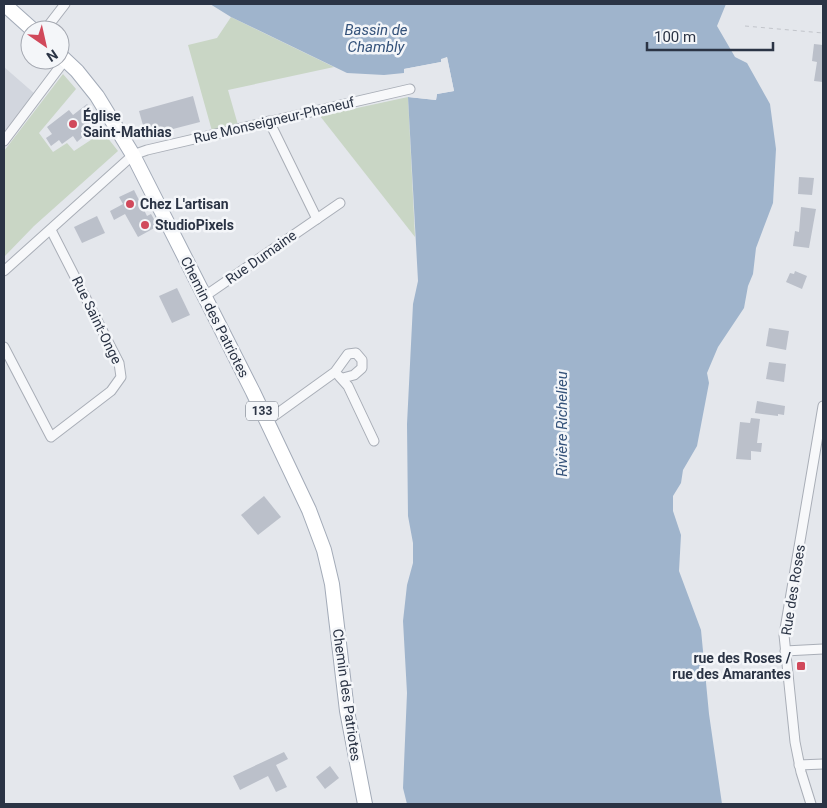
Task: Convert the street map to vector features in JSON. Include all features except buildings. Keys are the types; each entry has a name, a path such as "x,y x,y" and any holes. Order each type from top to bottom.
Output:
{"main road":[{"path":"4,4 22,20"},
{"name":"Chemin des Patriotes","path":"70,66 98,96 133,155 267,421 309,510 327,563 334,592 347,710 365,804"}],"street":[{"path":"53,20 65,4"},
{"path":"4,141 54,70"},
{"name":"Rue Monseigneur-Phaneuf","path":"4,271 133,155 269,121 410,89"},
{"path":"269,121 317,219"},
{"name":"Rue Dumaine","path":"204,296 340,203"},
{"name":"Rue Saint-Onge","path":"4,347 51,437 111,391 121,377 119,363 51,230"},
{"path":"267,421 335,372 348,354 353,352 359,356 363,363 360,370 343,378"},
{"path":"335,372 343,378 374,441"},
{"name":"Rue des Roses","path":"811,804 799,765 786,651 785,622 823,406"},
{"path":"786,651 823,649"},
{"path":"799,765 823,764"}],"path":[{"path":"745,26 823,33"}],"shaded area":[{"path":"4,67 35,94 4,138"}],"green space":[{"path":"231,17 334,67 228,90 238,125 212,131 188,45 217,38"},
{"path":"63,74 76,89 39,133 53,152 67,143 74,151 103,132 118,151 34,226 4,257 4,151"},
{"path":"408,97 415,237 320,116"}],"water":[{"path":"210,4 726,4 717,26 735,57 747,63 770,104 776,149 773,203 756,248 753,274 748,286 744,308 718,347 707,373 709,383 697,446 683,470 681,483 673,496 673,511 681,535 679,571 701,630 709,714 722,804 407,804 403,788 407,693 403,621 407,585 413,563 413,543 408,516 407,424 413,304 418,281 408,97 436,100 437,94 454,91 447,57 441,62 404,69 404,73 384,75 347,73 231,17"}],"pier":[{"path":"447,57 454,91 437,94 436,100 408,97 408,95 434,98 436,92 451,89 445,60 442,65 407,71 405,75 404,73 404,69 441,62 441,59"}],"place":[{"name":"Église Saint-Mathias","path":"73,124"},
{"name":"Chez L'artisan","path":"130,204"},
{"name":"StudioPixels","path":"145,225"},
{"name":"rue des Roses / rue des Amarantes","path":"801,666"}],"water label":[{"name":"Bassin de Chambly","path":"376,38"},
{"name":"Rivière Richelieu","path":"562,424"}]}
